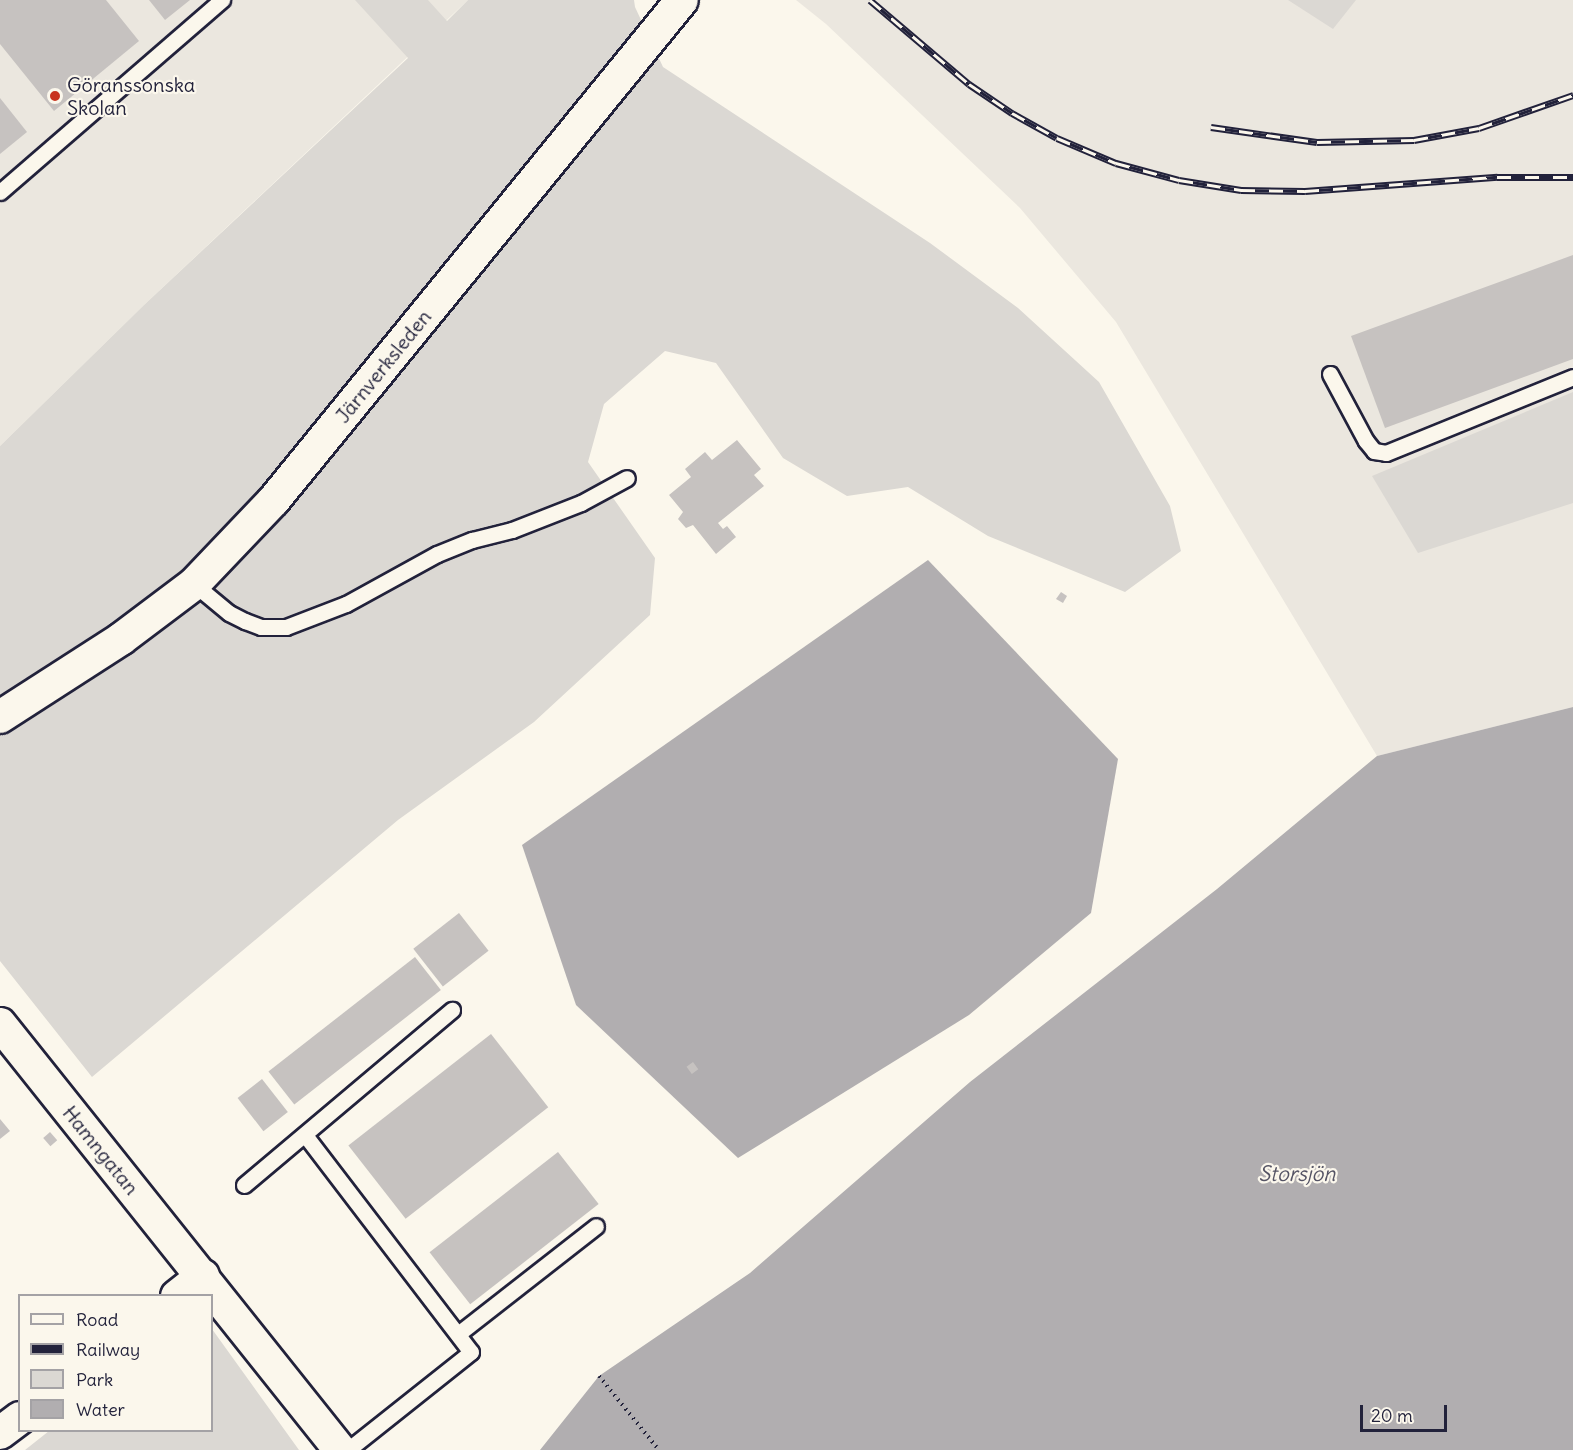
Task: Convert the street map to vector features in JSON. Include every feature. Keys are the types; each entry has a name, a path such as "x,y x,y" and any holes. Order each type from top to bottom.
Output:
{"street":[{"name":"Järnverksleden","path":"0,717 121,639 194,584 274,500 682,0"},
{"name":"Hamngatan","path":"0,1024 340,1450"},
{"path":"180,1294 203,1276"},
{"path":"0,1433 18,1420"}],"lane":[{"path":"0,192 222,0"},
{"path":"1330,374 1366,441 1374,451 1386,453 1573,377"},
{"path":"194,584 229,613 245,621 261,627 286,627 346,604 437,554 472,540 512,530 580,503 627,478"},
{"path":"244,1185 452,1010"},
{"path":"305,1135 471,1352 348,1450"},
{"path":"458,1334 597,1226"}],"path":[{"path":"599,1376 659,1450"}],"shaded area":[{"path":"0,0 468,0 144,305 0,446"},
{"path":"796,0 1573,0 1573,707 1377,756 1116,322 1020,208 826,24"}],"green space":[{"path":"355,0 428,0 447,21 468,0 634,0 635,7 663,67 930,243 1018,308 1099,382 1170,506 1181,551 1125,592 988,536 908,487 847,496 783,458 716,363 665,351 604,404 588,462 655,558 650,615 534,722 398,820 92,1077 0,961 0,446 144,305 408,58"},
{"path":"1288,0 1356,0 1333,29"},
{"path":"1573,392 1573,503 1418,553 1372,476"},
{"path":"213,1330 299,1450 25,1450 48,1432 213,1432"}],"water":[{"path":"928,560 1118,759 1091,913 969,1015 738,1158 576,1005 522,845"},
{"name":"Storsjön","path":"1573,707 1573,1450 540,1450 599,1376 750,1273 970,1082 1217,889 1377,756"}],"building":[{"name":"Göranssonska Skolan","path":"0,0 106,0 139,41 54,111 0,44"},
{"name":"Göranssonska Skolan","path":"149,0 190,0 165,20"},
{"name":"Göranssonska Skolan","path":"0,98 27,132 0,154"},
{"path":"1573,255 1573,359 1385,428 1351,336"},
{"path":"737,440 761,469 754,475 764,486 718,523 723,529 727,526 736,537 716,554 693,525 686,528 678,519 683,512 669,495 691,477 685,469 705,452 712,460"},
{"path":"1061,592 1067,596 1063,603 1056,599"},
{"path":"459,913 489,951 443,987 413,949"},
{"path":"415,957 441,990 294,1105 268,1072"},
{"path":"491,1034 548,1107 406,1219 348,1145"},
{"path":"693,1062 698,1069 692,1074 687,1067"},
{"path":"262,1079 288,1112 263,1131 238,1098"},
{"path":"0,1119 10,1131 0,1139"},
{"path":"50,1132 57,1140 50,1146 43,1138"},
{"path":"558,1152 599,1204 470,1304 430,1252"}],"railway":[{"path":"870,0 969,84 1012,113 1057,138 1116,163 1179,180 1241,190 1305,191 1497,177 1573,177"},
{"path":"1211,127 1317,142 1414,140 1479,128 1573,95"}],"place":[{"name":"Göranssonska Skolan","path":"55,96"}]}
